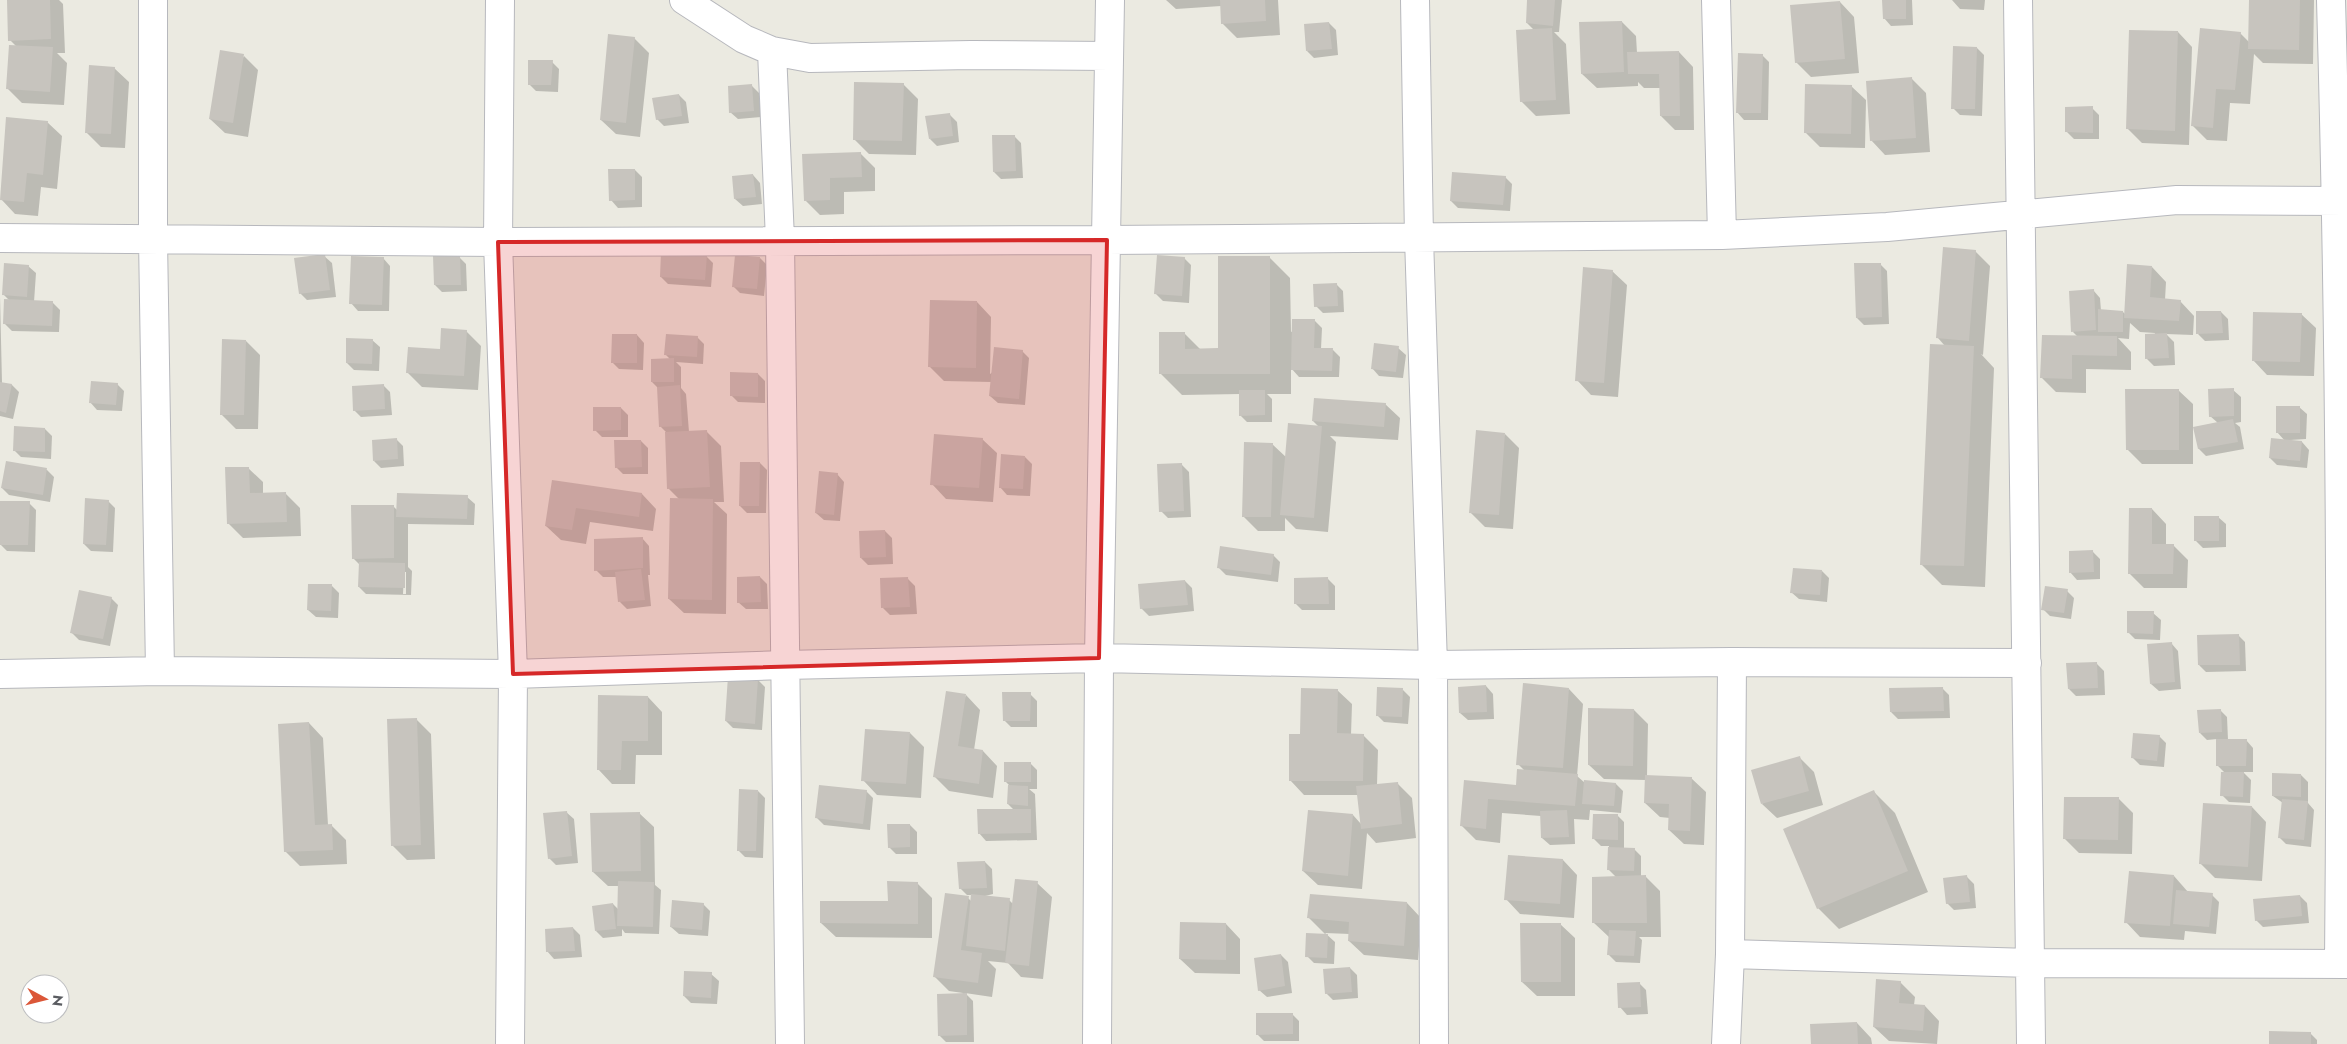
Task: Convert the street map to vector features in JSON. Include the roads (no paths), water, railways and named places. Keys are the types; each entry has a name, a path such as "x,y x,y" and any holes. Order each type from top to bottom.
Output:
{"street":[{"path":"154,0 154,239 160,671"},
{"path":"500,0 498,242 513,674 510,1044"},
{"path":"684,0 744,40 772,51 810,58 971,55 1109,56"},
{"path":"1097,1044 1099,658 1110,0"},
{"path":"1416,0 1419,238 1433,665 1434,1044"},
{"path":"1716,0 1722,235"},
{"path":"2018,0 2031,1044"},
{"path":"1730,954 2030,963 2343,964 2341,761 2342,201 2331,0"},
{"path":"772,51 780,240 790,1044"},
{"path":"0,238 498,242 1722,235 1887,227 2177,200 2342,201"},
{"path":"0,674 160,671 513,674 786,665 1099,658 1433,665 2027,662"},
{"path":"1726,1044 1730,954 1732,662"}]}
